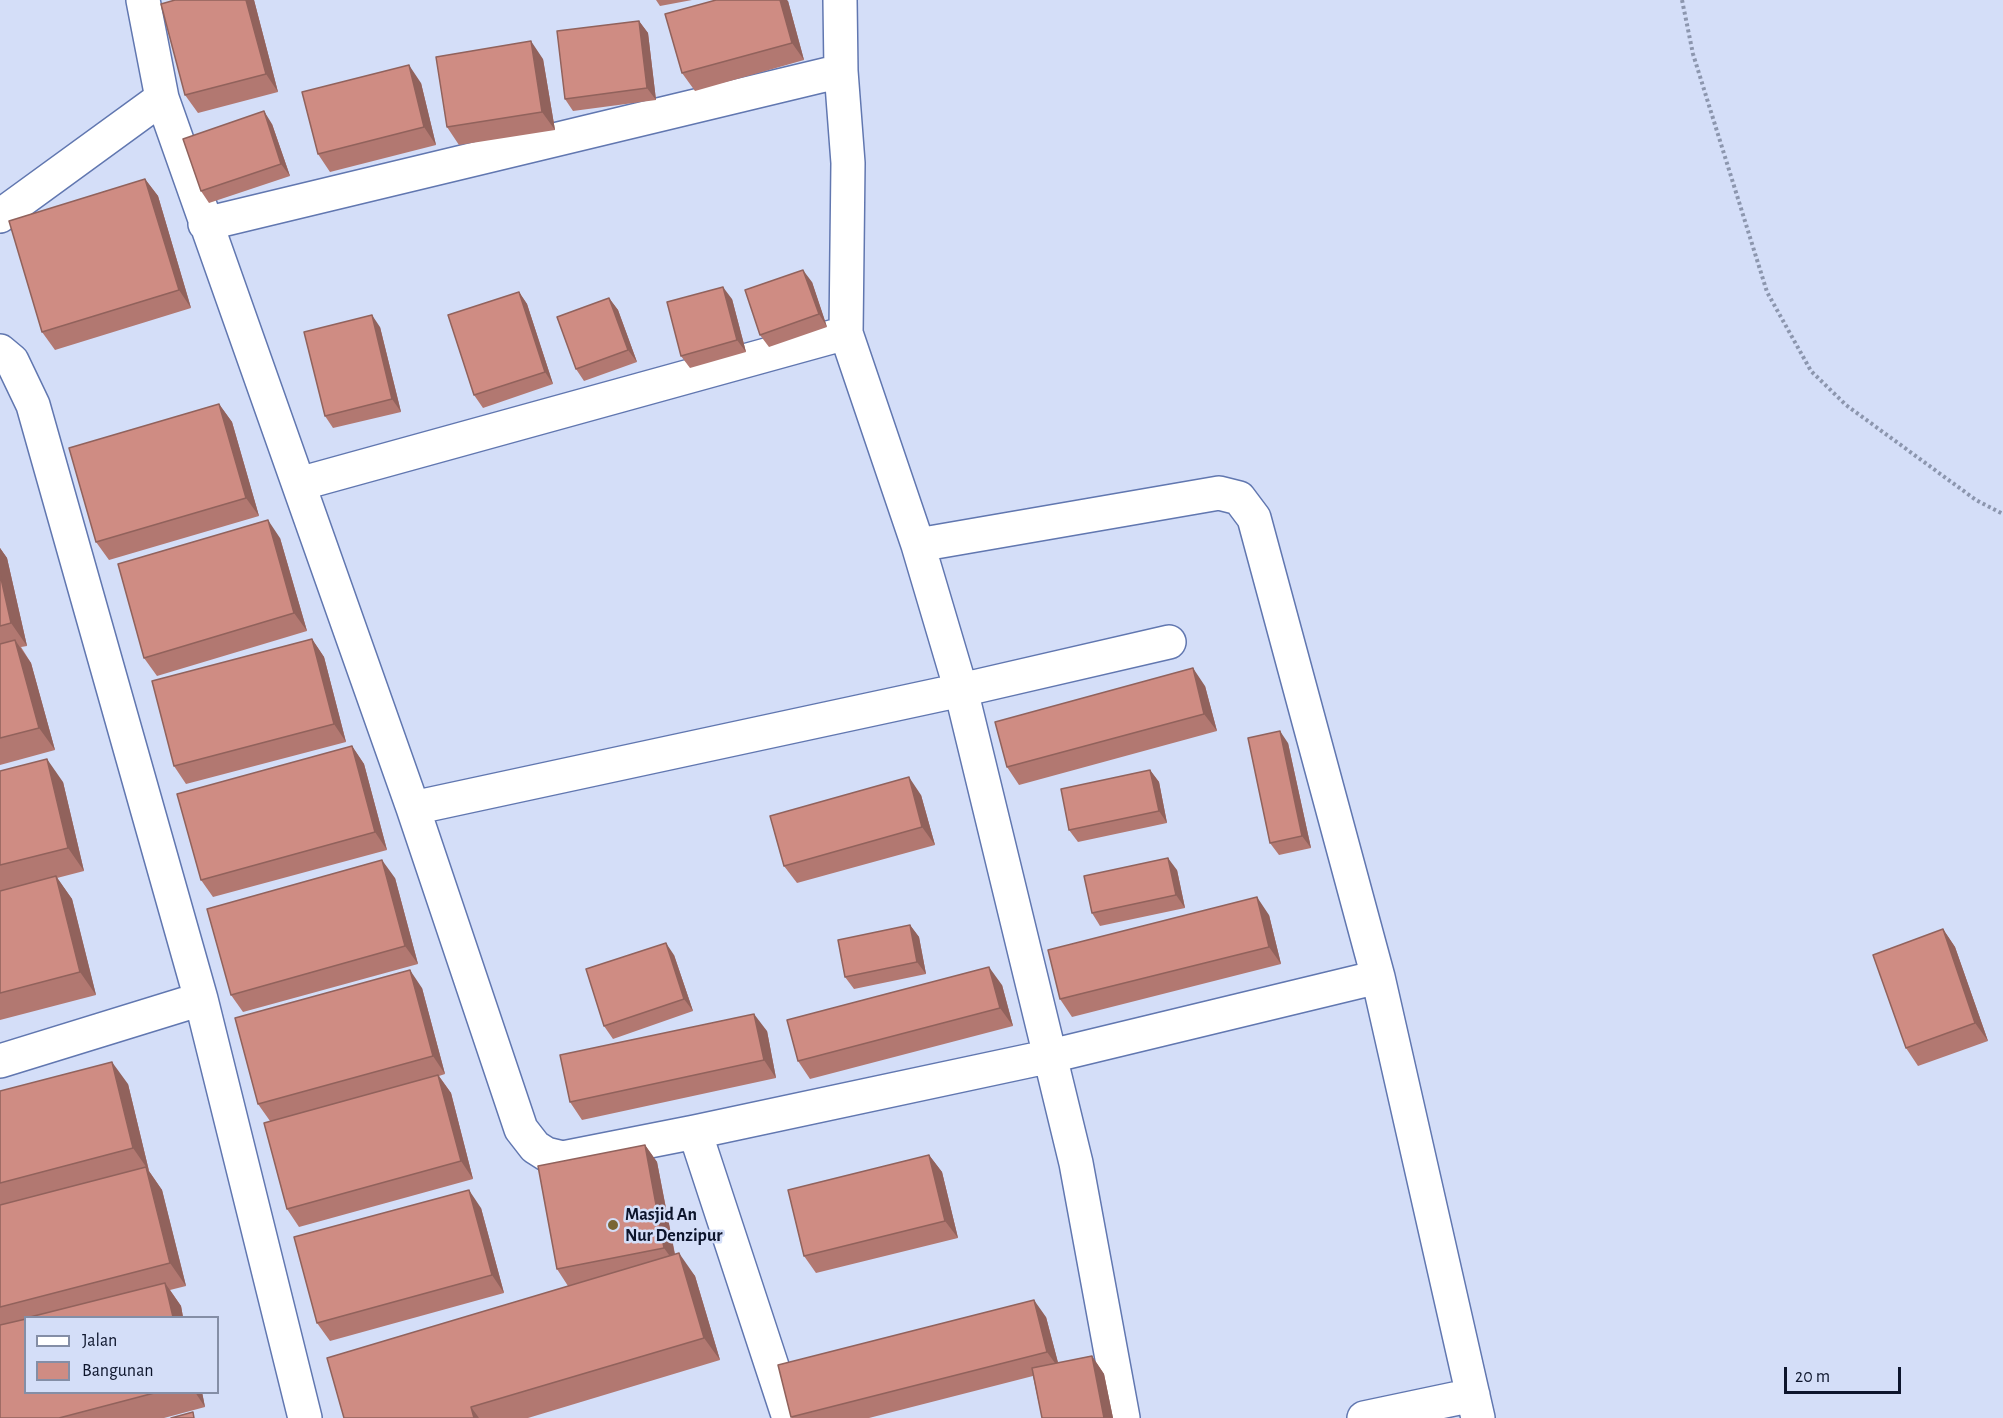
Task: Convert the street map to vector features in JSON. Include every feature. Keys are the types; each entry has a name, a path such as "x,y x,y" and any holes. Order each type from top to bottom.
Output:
{"lane":[{"path":"143,0 162,98 205,224 413,808 521,1129 535,1147 546,1154 563,1158 695,1132 1052,1056 1378,977"},
{"path":"840,0 841,71 848,163 846,333 918,545 961,690 1052,1056 1076,1163 1123,1418"},
{"path":"205,224 841,71"},
{"path":"0,216 162,98"},
{"path":"299,484 846,333"},
{"path":"0,351 12,361 33,405 201,999 305,1418"},
{"path":"918,545 1219,493 1239,498 1254,518 1378,977 1476,1406 1364,1418"},
{"path":"413,808 961,690 1169,642"},
{"path":"0,1061 201,999"},
{"path":"695,1132 789,1418"}],"path":[{"path":"1682,0 1693,54 1767,292 1811,371 1846,405 1976,500 2003,514"}],"building":[{"path":"175,0 246,0 266,74 185,95 161,4"},
{"path":"716,0 780,0 792,43 682,73 665,14"},
{"path":"639,21 647,88 565,99 557,31"},
{"path":"531,41 542,112 447,127 436,57"},
{"path":"409,65 424,127 318,154 302,92"},
{"path":"264,111 281,164 201,191 183,139"},
{"path":"145,179 179,290 42,332 9,221"},
{"path":"803,270 819,314 760,335 745,290"},
{"path":"723,287 737,340 681,356 667,302"},
{"path":"519,292 545,372 474,395 448,315"},
{"path":"609,298 628,350 576,369 557,317"},
{"path":"372,315 392,399 325,416 304,332"},
{"path":"219,404 246,498 96,542 69,448"},
{"path":"268,520 294,613 144,658 118,564"},
{"path":"0,574 11,623 0,626"},
{"path":"312,639 334,724 174,766 152,681"},
{"path":"15,640 39,728 0,738 0,644"},
{"path":"1193,668 1204,714 1007,767 995,722"},
{"path":"1280,731 1302,836 1270,843 1248,738"},
{"path":"352,746 375,832 201,880 177,794"},
{"path":"47,759 68,848 0,865 0,771"},
{"path":"1150,770 1159,811 1069,830 1061,789"},
{"path":"909,777 922,827 784,866 770,816"},
{"path":"1168,858 1176,895 1092,913 1084,876"},
{"path":"382,860 405,946 231,995 207,909"},
{"path":"56,876 80,972 0,993 0,891"},
{"path":"1257,897 1269,947 1060,999 1048,950"},
{"path":"910,925 917,962 845,977 838,940"},
{"path":"1943,929 1975,1023 1906,1048 1873,955"},
{"path":"666,943 684,999 604,1026 586,969"},
{"path":"989,967 1000,1008 798,1061 787,1020"},
{"path":"410,970 433,1056 258,1104 235,1018"},
{"path":"754,1014 764,1060 570,1102 560,1055"},
{"path":"112,1062 133,1148 0,1183 0,1091"},
{"path":"438,1075 461,1161 287,1209 264,1123"},
{"name":"Masjid An Nur Denzipur","path":"645,1145 664,1248 557,1269 538,1166"},
{"path":"929,1155 945,1221 804,1256 788,1190"},
{"path":"146,1167 170,1263 0,1307 0,1205"},
{"path":"469,1190 492,1275 317,1323 294,1237"},
{"path":"679,1253 704,1338 471,1407 474,1418 344,1418 327,1358"},
{"path":"165,1283 173,1316 34,1316"},
{"path":"1034,1300 1047,1352 791,1417 778,1365"},
{"path":"24,1319 24,1394 150,1394 59,1418 0,1418 0,1325"},
{"path":"1092,1356 1104,1418 1042,1418 1032,1368"},
{"path":"193,1412 194,1418 171,1418"}],"place":[{"name":"Masjid An Nur Denzipur","path":"613,1225"}]}
